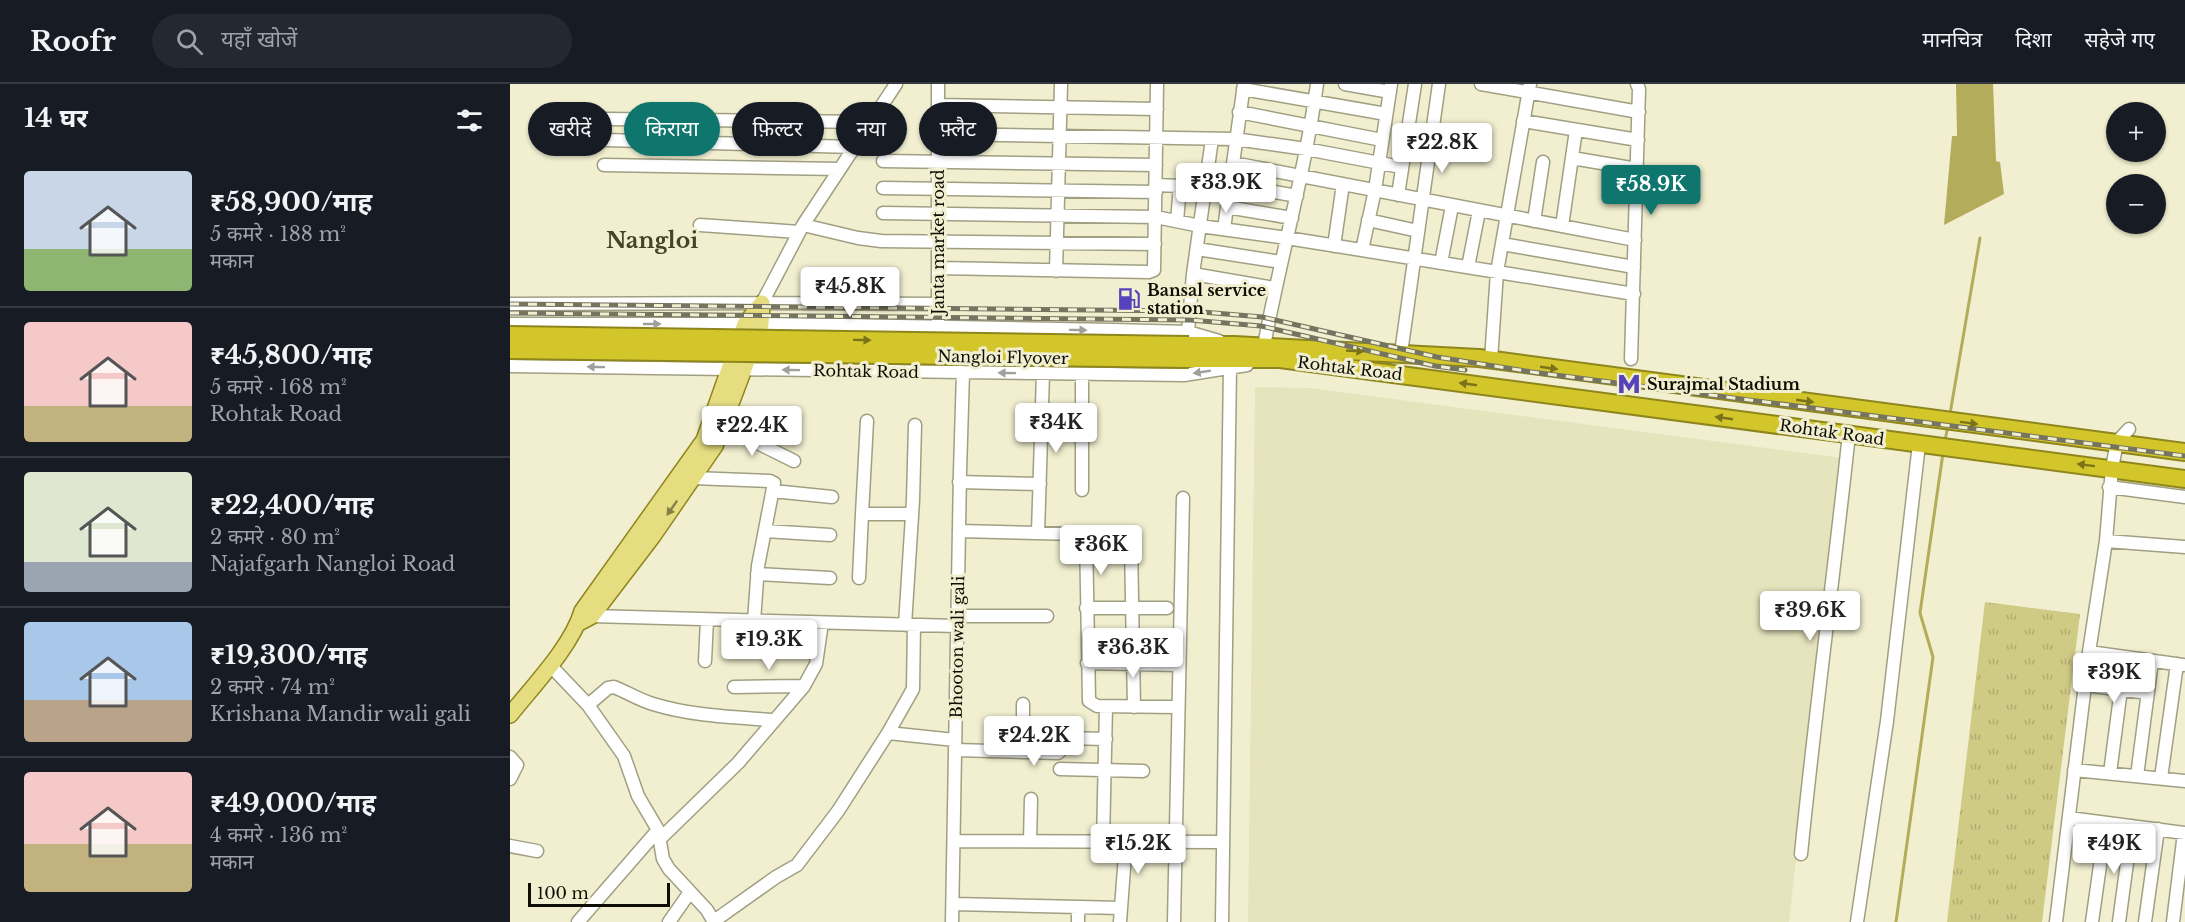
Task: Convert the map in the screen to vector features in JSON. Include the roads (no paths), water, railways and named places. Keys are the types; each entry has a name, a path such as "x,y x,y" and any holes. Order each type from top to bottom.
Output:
{"highway":[{"name":"Nangloi Flyover","path":"510,335 1188,346 1280,359"},
{"name":"Rohtak Road","path":"1234,345 1491,360 2185,452"},
{"name":"Nangloi Flyover","path":"510,350 1234,345"},
{"name":"Rohtak Road","path":"1280,359 2185,479"}],"main road":[{"path":"510,715 550,665 704,440 745,324 762,303"},
{"path":"584,616 653,536 716,446 746,370 761,324 762,303"}],"street":[{"path":"884,102 896,84"},
{"name":"Janta market road","path":"938,84 938,102"},
{"path":"1056,271 1061,84"},
{"path":"938,268 1152,272 1155,267 1157,84"},
{"path":"1264,346 1297,196 1317,84"},
{"path":"1345,84 1390,88 1375,190 1362,250"},
{"path":"1398,195 1415,84"},
{"path":"1401,353 1439,84"},
{"path":"1481,84 1529,88 1639,112"},
{"path":"1631,358 1639,112 1637,84"},
{"path":"1224,229 1244,86 1315,102 1386,114"},
{"path":"1491,360 1497,272 1529,88"},
{"path":"997,106 1157,110"},
{"path":"1239,112 1382,140"},
{"path":"612,118 836,122"},
{"path":"1523,121 1638,140"},
{"path":"1562,226 1576,130"},
{"path":"997,135 1235,140 1306,148 1401,167"},
{"path":"510,324 938,327 1188,346 1193,274 1212,139"},
{"path":"612,140 836,146"},
{"path":"762,303 801,229 848,156"},
{"name":"Janta market road","path":"938,156 938,327"},
{"path":"1572,158 1637,169"},
{"path":"883,160 1156,165"},
{"path":"1534,221 1543,162"},
{"path":"1233,163 1635,240"},
{"path":"604,165 840,169"},
{"path":"1230,184 1297,196"},
{"path":"1334,246 1343,184"},
{"path":"1177,221 1180,186"},
{"path":"883,188 1059,190 1206,187"},
{"path":"1441,263 1452,206"},
{"path":"1227,207 1292,218"},
{"path":"1468,267 1479,211"},
{"path":"883,213 1156,217 1200,226 1634,294"},
{"path":"1368,220 1418,231"},
{"path":"700,225 801,229 871,240 1155,244"},
{"path":"1502,243 1634,267"},
{"path":"1197,249 1281,262"},
{"path":"1193,274 1275,288"},
{"path":"510,304 938,304"},
{"name":"Rohtak Road","path":"510,366 1184,375 1280,359"},
{"path":"1222,922 1230,367"},
{"name":"Bhooton wali gali","path":"952,922 963,372"},
{"path":"1038,533 1043,373"},
{"path":"1082,374 1082,490"},
{"path":"859,578 867,421"},
{"path":"550,665 588,705 624,756 638,796 659,834 663,860 707,910 714,922 776,877 797,866 838,811 913,689 909,625 915,425"},
{"path":"723,426 794,461"},
{"path":"2056,922 2089,652 2106,541 2109,487 2117,442 2129,429"},
{"path":"1801,854 1813,730 1835,566 1849,434"},
{"path":"1857,922 1887,721 1923,444"},
{"path":"693,478 774,483 758,574 754,621"},
{"path":"959,482 1040,483"},
{"path":"2109,487 2185,497"},
{"path":"772,491 832,497"},
{"path":"1174,922 1183,498"},
{"path":"862,514 912,514"},
{"path":"765,531 830,535"},
{"path":"959,531 1086,534 1128,538 1131,544 1134,707"},
{"path":"1086,534 1089,700 1097,706 1106,707 1178,707"},
{"path":"2106,541 2185,547"},
{"path":"758,574 830,578"},
{"path":"1086,608 1167,608"},
{"path":"584,616 909,625 1047,616"},
{"path":"705,661 707,620"},
{"path":"578,922 659,834 738,763 772,720 804,686 816,664 822,623"},
{"path":"2089,652 2181,664 2161,778"},
{"path":"2137,776 2152,661"},
{"path":"1087,663 1179,665"},
{"path":"2085,685 2148,693"},
{"path":"734,687 804,686"},
{"path":"588,705 608,688 614,687 675,711 772,720"},
{"path":"2110,773 2121,689"},
{"path":"1023,704 1023,752"},
{"path":"1103,841 1106,707"},
{"path":"888,733 955,745 1023,752 1060,752 1063,739 1066,737 1106,739"},
{"path":"510,757 517,765 510,779"},
{"path":"1060,769 1143,771"},
{"path":"2074,770 2185,781"},
{"path":"1030,841 1031,799"},
{"path":"2068,818 2185,833 2180,908 2173,922"},
{"path":"2092,922 2106,823"},
{"path":"2118,922 2133,826"},
{"path":"2145,922 2157,829"},
{"path":"954,841 1223,842"},
{"path":"1120,922 1126,841"},
{"path":"510,846 537,850"},
{"path":"669,922 690,892"},
{"path":"953,904 1121,908"},
{"path":"1078,907 1078,922"}],"waterway":[{"path":"1950,414 1980,238"},
{"path":"1945,440 1948,426"},
{"path":"1896,922 1933,657 1920,613 1943,453"}],"railway":[{"path":"510,304 1190,311 1262,317 1437,357 1532,372 2185,456"},
{"path":"510,313 1190,320 1261,326 1435,366 1465,370"}],"place":[{"name":"Bansal service station","path":"1129,299"},
{"name":"Surajmal Stadium","path":"1629,384"}],"district":[{"name":"Nangloi","path":"652,240"}]}
